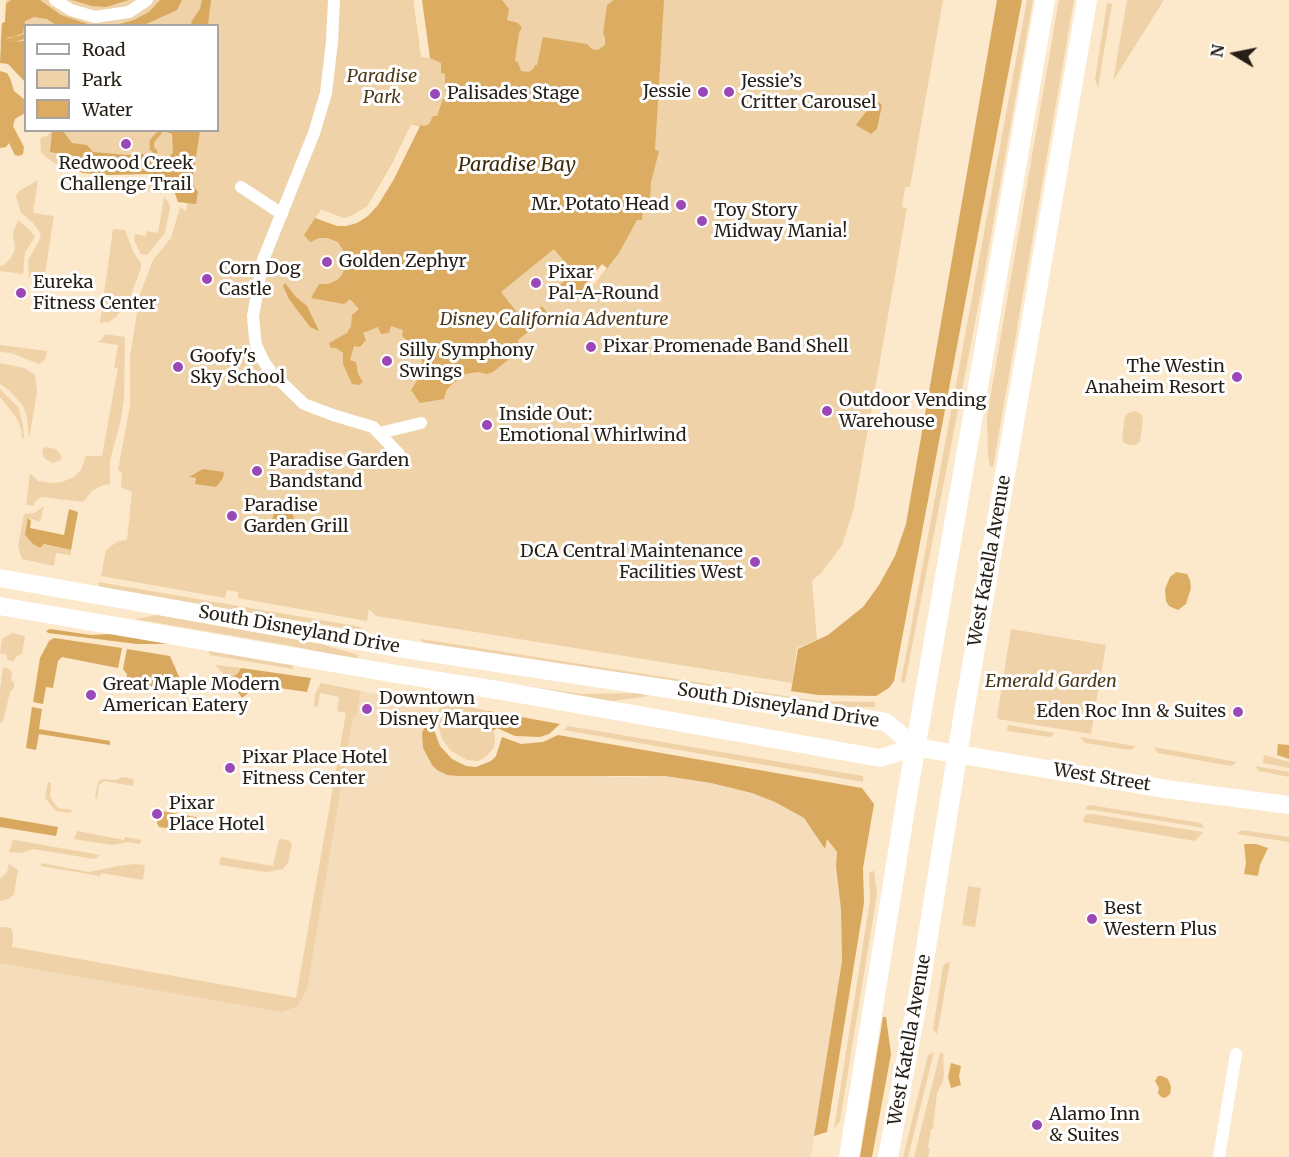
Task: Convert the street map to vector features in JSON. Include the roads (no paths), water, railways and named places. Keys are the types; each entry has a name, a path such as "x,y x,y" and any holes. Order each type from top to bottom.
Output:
{"main road":[{"path":"849,1157 915,747 1045,0"},
{"name":"West Katella Avenue","path":"888,1157 918,998 957,754 1087,0"},
{"name":"South Disneyland Drive","path":"0,578 398,648 886,722 915,747"},
{"name":"South Disneyland Drive","path":"0,606 503,691 880,758 915,747"},
{"path":"396,674 398,648"},
{"name":"West Street","path":"915,747 1158,787 1289,805"}],"street":[{"path":"55,0 71,10 95,17 129,12 147,0"},
{"path":"334,0 326,93 314,133 263,260 253,316 256,345 272,373 304,404 373,427 399,454"},
{"path":"241,187 282,214"},
{"path":"380,434 421,423"},
{"path":"1219,1157 1236,1054"}],"water":[{"name":"Paradise Bay","path":"413,0 502,0 509,9 507,20 518,23 522,28 519,33 515,61 518,62 521,71 529,72 537,65 543,37 587,44 592,49 598,50 605,45 603,33 607,5 614,0 664,0 655,150 659,151 651,182 650,201 643,209 642,220 637,220 619,253 583,299 575,291 567,299 556,288 574,273 554,249 501,292 524,321 532,315 535,317 538,315 535,312 542,306 549,315 518,340 519,351 493,372 466,374 451,385 444,399 420,403 411,390 422,373 422,353 416,342 411,344 402,336 403,330 391,326 389,333 381,334 378,327 363,333 366,340 360,347 354,346 350,360 356,362 358,374 363,382 359,385 352,384 343,364 343,353 336,348 331,348 329,343 347,333 351,326 352,315 359,309 350,299 344,304 311,298 319,284 328,284 342,275 347,261 346,255 338,242 319,238 310,242 304,235 321,209 344,218 367,206 411,124 425,126 429,124 433,116 437,116 443,99 450,100 452,93 445,91 445,74 441,73 441,63 430,58 419,44"},
{"path":"0,71 7,73 14,91 24,99 24,114 15,119 13,126 24,147 23,154 19,156 15,155 9,143 6,147 0,148"},
{"path":"1176,572 1187,574 1191,588 1186,604 1178,610 1169,606 1165,589 1170,577"},
{"path":"1278,744 1289,745 1289,759 1277,755"},
{"path":"162,811 196,817 198,820 196,830 193,832 159,827 158,813"},
{"path":"1244,844 1256,844 1268,848 1260,865 1258,876 1244,874 1246,863"},
{"path":"951,1063 961,1066 959,1076 961,1085 951,1088 948,1077"},
{"path":"1158,1076 1168,1079 1171,1087 1170,1094 1165,1098 1158,1093 1159,1088 1155,1081"}],"waterway":[{"path":"7,40 24,37"},
{"path":"155,156 152,141 160,132"}],"place":[{"name":"Jessie","path":"703,92"},
{"name":"Jessie’s Critter Carousel","path":"729,92"},
{"name":"Palisades Stage","path":"435,94"},
{"name":"Redwood Creek Challenge Trail","path":"126,144"},
{"name":"Mr. Potato Head","path":"681,205"},
{"name":"Toy Story Midway Mania!","path":"702,221"},
{"name":"Golden Zephyr","path":"327,262"},
{"name":"Corn Dog Castle","path":"207,279"},
{"name":"Pixar Pal-A-Round","path":"536,283"},
{"name":"Eureka Fitness Center","path":"21,293"},
{"name":"Pixar Promenade Band Shell","path":"591,347"},
{"name":"Silly Symphony Swings","path":"387,361"},
{"name":"Goofy's Sky School","path":"178,367"},
{"name":"The Westin Anaheim Resort","path":"1237,377"},
{"name":"Outdoor Vending Warehouse","path":"827,411"},
{"name":"Inside Out: Emotional Whirlwind","path":"487,425"},
{"name":"Paradise Garden Bandstand","path":"257,471"},
{"name":"Paradise Garden Grill","path":"232,516"},
{"name":"DCA Central Maintenance Facilities West","path":"755,562"},
{"name":"Great Maple Modern American Eatery","path":"91,695"},
{"name":"Downtown Disney Marquee","path":"367,709"},
{"name":"Eden Roc Inn & Suites","path":"1238,712"},
{"name":"Pixar Place Hotel Fitness Center","path":"230,768"},
{"name":"Pixar Place Hotel","path":"157,814"},
{"name":"Best Western Plus","path":"1092,919"},
{"name":"Alamo Inn & Suites","path":"1037,1125"}],"park label":[{"name":"Paradise Park","path":"382,88"},
{"name":"Disney California Adventure","path":"554,320"},
{"name":"Emerald Garden","path":"1051,682"}]}
